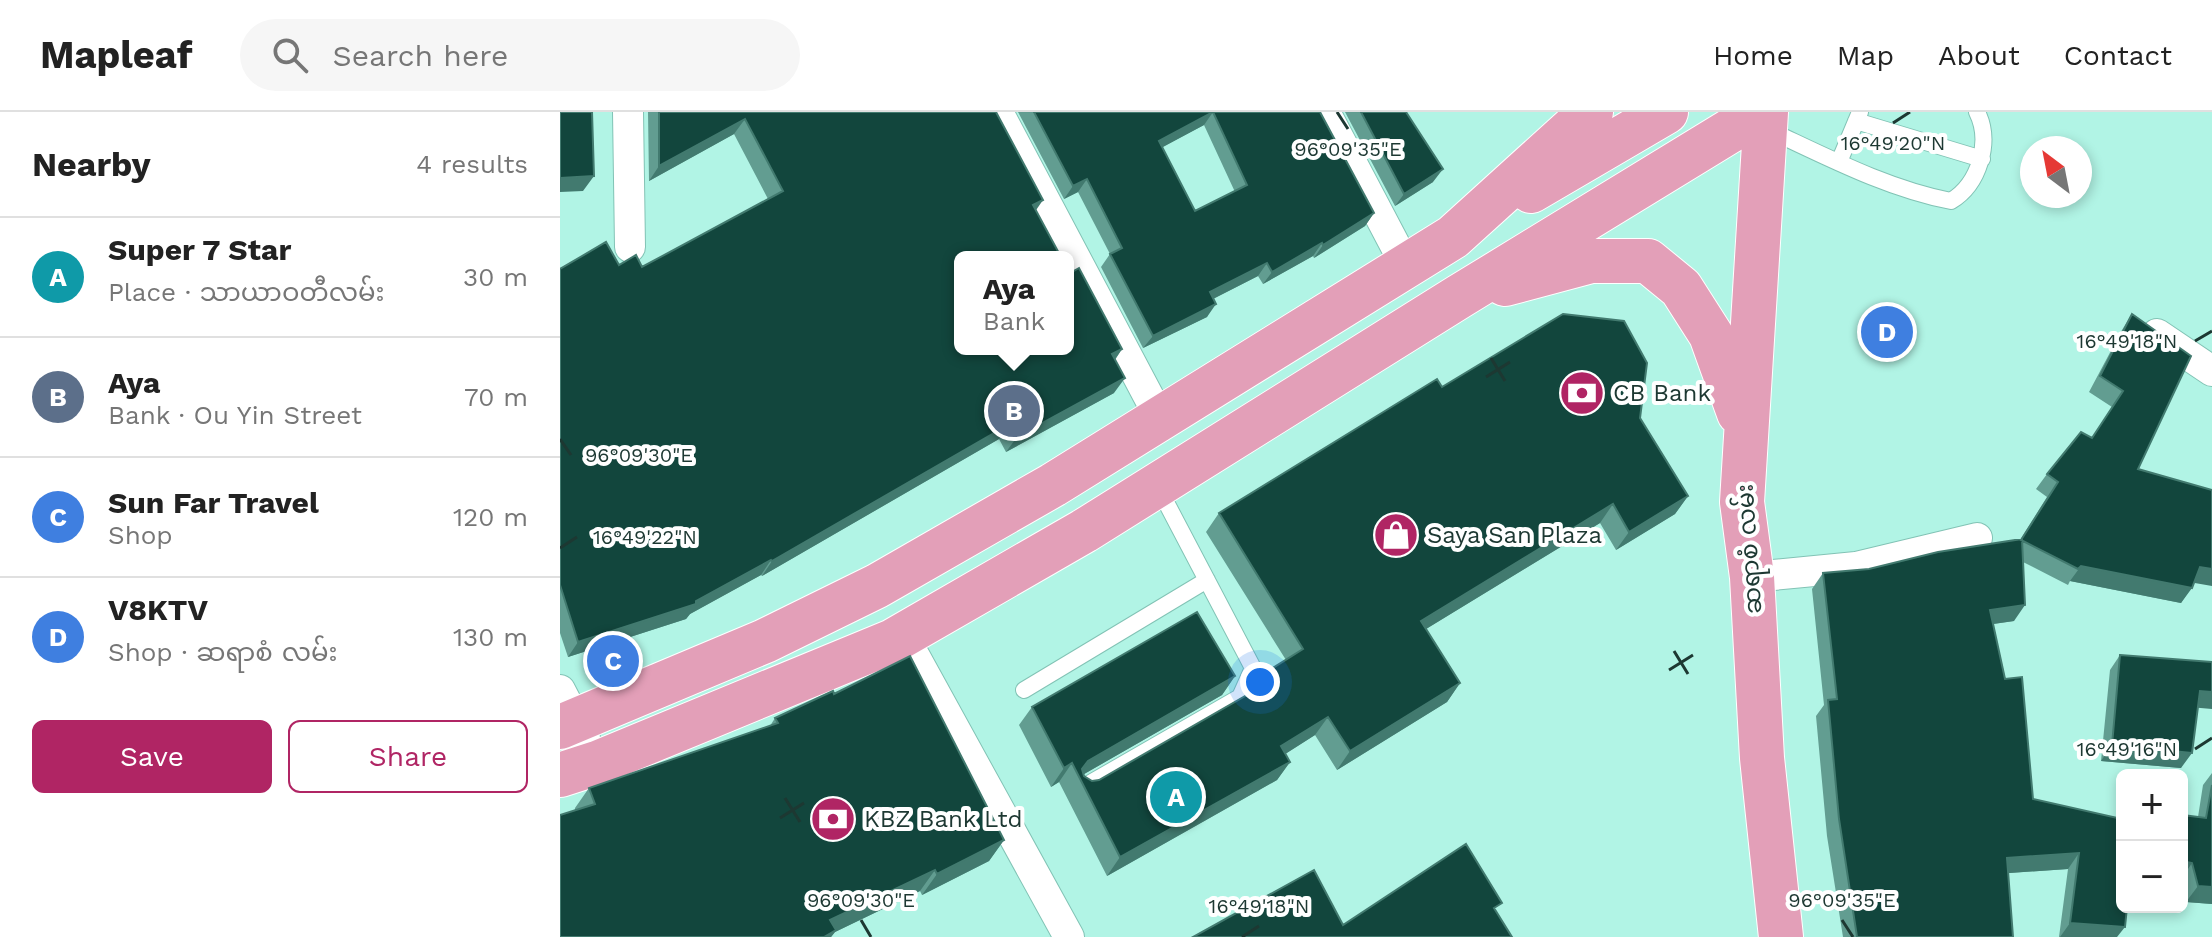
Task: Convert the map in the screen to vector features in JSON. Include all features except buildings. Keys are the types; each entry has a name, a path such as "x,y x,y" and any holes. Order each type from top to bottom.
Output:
{"main road":[{"path":"1453,237 1591,112"},
{"path":"566,713 765,641 877,586 1161,420 1453,237 1666,112"},
{"path":"578,769 903,635 1158,485 1460,296 1764,117"},
{"name":"ဆရာစံ လမ်း","path":"1764,117 1742,502 1752,577 1762,758 1781,937"},
{"path":"1460,296 1591,261 1648,261 1681,288 1711,335 1745,428"},
{"path":"1225,380 1253,426"},
{"path":"877,586 903,635"}],"street":[{"path":"628,112 630,247"},
{"path":"998,112 1072,251"},
{"path":"1325,112 1406,266"},
{"path":"1074,256 1161,420"},
{"path":"2137,321 2212,371"},
{"path":"1752,577 1856,567 1977,538"},
{"path":"903,635 1069,937"},
{"path":"566,713 578,769"}],"lane":[{"path":"1764,117 1839,162 1926,196 1951,201 1966,192 1982,159 1981,120 1977,112"},
{"path":"1839,162 1858,116 1982,159"},
{"path":"1080,789 1240,697 1253,668 1158,485"},
{"path":"1024,690 1207,580"}],"place":[{"name":"V8KTV","path":"1887,332"},
{"name":"CB Bank","path":"1582,393"},
{"name":"Aya","path":"1014,411"},
{"name":"Saya San Plaza","path":"1396,535"},
{"name":"Sun Far Travel","path":"613,661"},
{"name":"Super 7 Star","path":"1176,797"},
{"name":"KBZ Bank Ltd","path":"833,819"}]}
